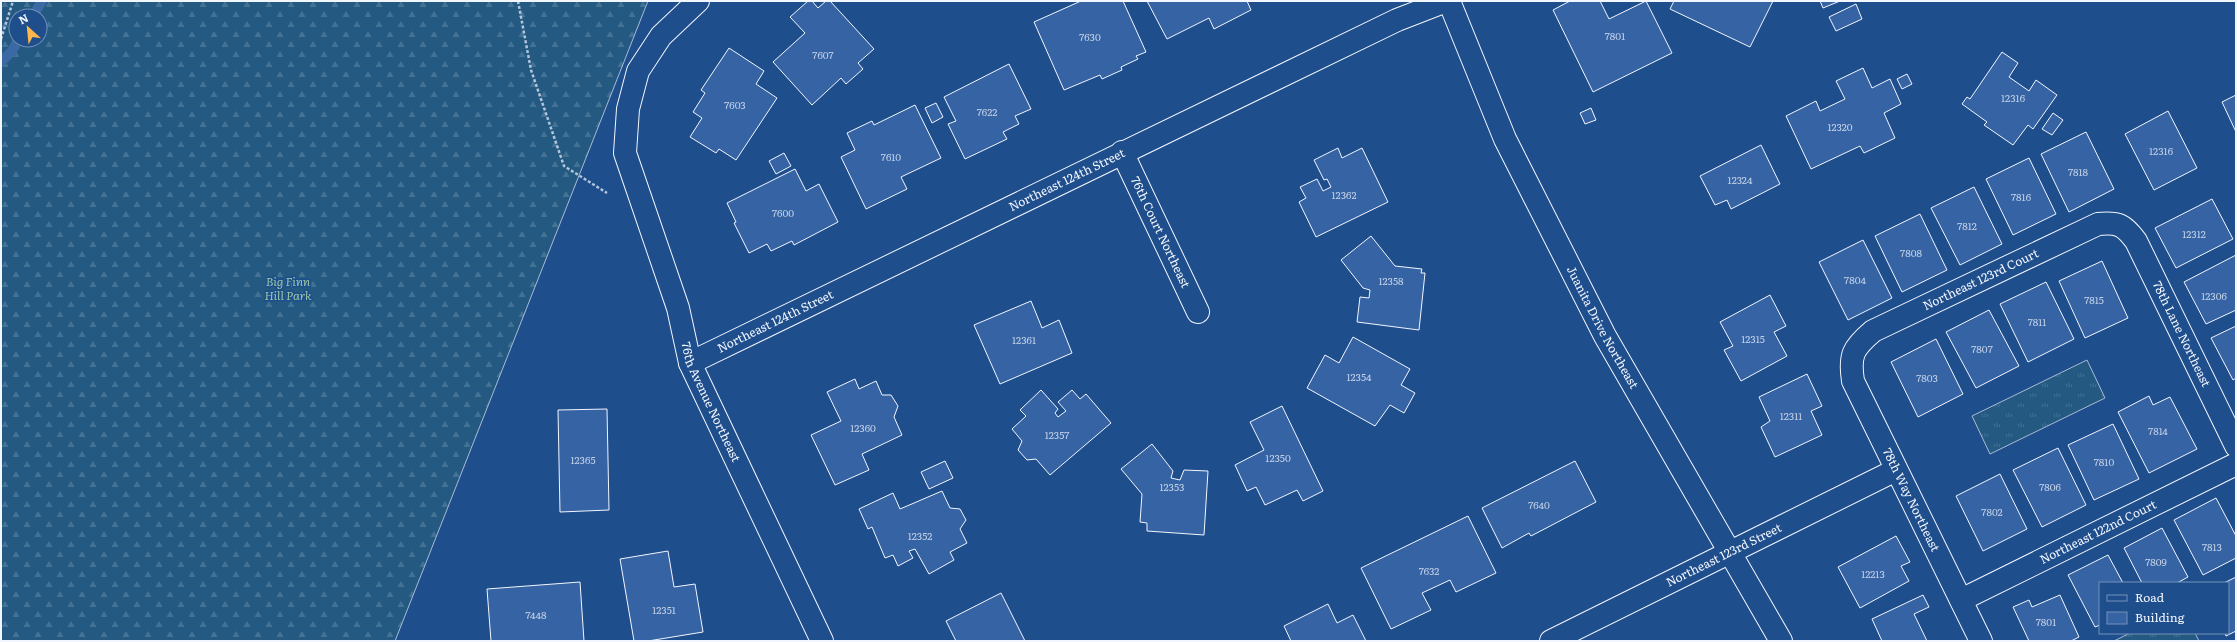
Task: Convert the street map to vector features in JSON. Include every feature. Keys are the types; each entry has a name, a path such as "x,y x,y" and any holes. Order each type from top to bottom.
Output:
{"street":[{"name":"76th Avenue Northeast","path":"698,1 661,36 638,71 628,109 625,153 678,308 690,363 822,641"},
{"name":"Northeast 124th Street","path":"690,363 1122,152 1397,20 1447,1"},
{"name":"Juanita Drive Northeast","path":"1447,1 1505,139 1605,336 1781,641"},
{"name":"76th Court Northeast","path":"1122,152 1198,312"},
{"name":"Northeast 123rd Court","path":"1852,356 1856,346 1873,331 2098,224 2114,222 2121,226"},
{"name":"78th Lane Northeast","path":"2121,226 2127,230 2136,241 2236,446"},
{"name":"78th Way Northeast","path":"1852,356 1850,363 1853,381 1981,641"},
{"name":"Northeast 122nd Court","path":"1961,600 2236,464"},
{"name":"Northeast 123rd Street","path":"1551,641 1896,470"}],"path":[{"path":"1,39 14,1"},
{"path":"518,1 531,70 564,166 609,195"}],"green space":[{"name":"Big Finn Hill Park","path":"1,1 648,1 395,641 1,641"},
{"path":"2087,360 2105,398 1990,454 1972,416"},
{"path":"2128,634 2196,634 2199,641 2114,641"}],"building":[{"path":"808,1 812,1 818,8 826,1 830,1 874,49 858,63 863,69 846,84 841,78 812,105 773,62 805,33 790,17"},
{"path":"1081,1 1123,1 1146,52 1136,56 1138,59 1121,67 1122,70 1102,79 1100,75 1064,90 1034,22"},
{"path":"1147,1 1247,1 1251,10 1214,29 1209,18 1167,39"},
{"path":"1570,1 1600,1 1609,19 1646,1 1672,53 1593,92 1553,10"},
{"path":"1674,1 1773,1 1750,47 1670,9"},
{"path":"1820,1 1840,1 1823,8"},
{"path":"1856,4 1862,19 1836,31 1829,17"},
{"path":"729,48 764,71 756,84 777,98 736,160 719,149 716,153 690,137 702,118 693,112 705,93 701,90"},
{"path":"2002,52 2018,63 2009,77 2029,91 2036,80 2057,95 2033,129 2028,125 2013,145 1984,125 1987,122 1962,104 1967,97 1970,99"},
{"path":"1009,64 1031,109 1015,116 1019,124 1003,132 1007,139 965,159 948,124 956,121 944,97"},
{"path":"1863,68 1872,88 1890,79 1901,104 1884,113 1895,138 1864,153 1860,146 1811,169 1786,116 1816,101 1820,111 1845,99 1836,81"},
{"path":"1907,74 1912,84 1902,89 1897,79"},
{"path":"2236,95 2236,132 2222,102"},
{"path":"936,103 943,117 932,123 925,108"},
{"path":"915,105 941,158 901,177 907,189 866,209 841,157 855,150 847,133 872,121 874,125"},
{"path":"1591,108 1596,120 1585,124 1580,113"},
{"path":"2168,111 2197,168 2154,190 2125,134"},
{"path":"2053,113 2063,120 2052,135 2042,129"},
{"path":"2086,132 2114,189 2069,212 2041,154"},
{"path":"1761,145 1780,184 1731,209 1727,200 1715,205 1700,176"},
{"path":"1338,148 1342,158 1362,148 1388,202 1316,237 1299,202 1306,198 1300,187 1317,179 1323,191 1331,187 1327,179 1324,180 1314,160"},
{"path":"784,153 791,166 776,174 769,161"},
{"path":"2029,158 2056,214 2013,235 1986,179"},
{"path":"795,169 806,191 819,184 838,222 794,245 792,241 771,251 767,244 749,253 734,223 736,222 727,203"},
{"path":"1974,187 2002,244 1960,265 1931,208"},
{"path":"2212,199 2233,239 2176,268 2155,228"},
{"path":"1920,214 1947,270 1902,292 1875,236"},
{"path":"1371,236 1395,266 1422,269 1421,273 1425,273 1419,330 1357,322 1360,297 1369,298 1370,290 1363,288 1341,260"},
{"path":"1863,240 1892,298 1848,320 1819,262"},
{"path":"2236,255 2236,310 2206,324 2184,282"},
{"path":"2102,261 2128,318 2085,338 2059,281"},
{"path":"2046,282 2074,339 2028,362 2000,304"},
{"path":"1770,295 1786,326 1774,332 1787,356 1741,381 1724,350 1733,346 1720,322"},
{"path":"1031,301 1042,328 1059,320 1072,353 1000,384 974,325"},
{"path":"1989,310 2019,366 1976,388 1946,332"},
{"path":"2236,326 2236,378 2233,380 2211,338"},
{"path":"1353,337 1410,369 1401,385 1415,393 1404,413 1390,405 1375,426 1307,388 1325,355 1339,363"},
{"path":"1936,339 1963,394 1918,417 1891,362"},
{"path":"1807,374 1822,406 1811,411 1822,435 1775,457 1761,427 1770,421 1759,397"},
{"path":"855,379 859,389 876,381 882,395 891,395 898,406 894,417 902,435 862,454 869,470 835,485 811,435 841,421 827,392"},
{"path":"1041,390 1058,409 1055,413 1058,417 1066,411 1058,402 1072,390 1080,399 1086,394 1111,423 1050,475 1036,459 1027,460 1018,450 1022,441 1012,429 1026,416 1020,410"},
{"path":"2149,396 2153,405 2170,397 2197,449 2149,473 2118,412"},
{"path":"1282,406 1323,491 1303,501 1297,490 1265,505 1256,487 1247,491 1235,465 1264,450 1250,422"},
{"path":"607,409 609,510 560,512 558,410"},
{"path":"2113,424 2139,479 2094,500 2068,445"},
{"path":"1152,444 1173,471 1171,478 1180,480 1184,470 1208,471 1204,535 1147,531 1147,523 1140,522 1142,494 1121,469"},
{"path":"2058,448 2086,505 2042,527 2013,470"},
{"path":"945,461 953,478 929,489 921,472"},
{"path":"1575,461 1596,502 1531,536 1529,533 1502,548 1482,508"},
{"path":"2000,474 2027,529 1983,551 1956,496"},
{"path":"942,491 950,508 960,509 966,520 960,529 967,543 950,552 954,560 929,574 915,549 909,551 913,558 898,566 893,555 885,558 872,527 868,529 859,509 893,493 900,509"},
{"path":"2216,498 2236,536 2236,558 2203,575 2174,520"},
{"path":"1468,516 1496,573 1456,592 1450,580 1422,593 1431,610 1391,629 1361,568"},
{"path":"2162,528 2188,577 2179,582 2141,582 2124,548"},
{"path":"1896,536 1910,562 1901,566 1909,581 1860,608 1838,567"},
{"path":"668,551 674,587 695,584 703,632 648,641 634,641 620,559"},
{"path":"2108,555 2122,582 2099,582 2099,625 2095,627 2068,575"},
{"path":"2236,577 2236,631 2226,636 2225,634 2229,634 2229,582 2226,582"},
{"path":"580,582 584,641 491,641 487,589"},
{"path":"1001,593 1025,641 956,641 946,621"},
{"path":"1923,595 1929,607 1914,614 1927,641 1882,641 1872,619"},
{"path":"2060,595 2079,637 2071,641 2029,641 2013,607 2029,600 2032,607"},
{"path":"1328,604 1337,623 1353,615 1366,641 1291,641 1284,626"}],"waterway":[{"path":"38,8 42,1"},
{"path":"1,62 14,48"}]}
